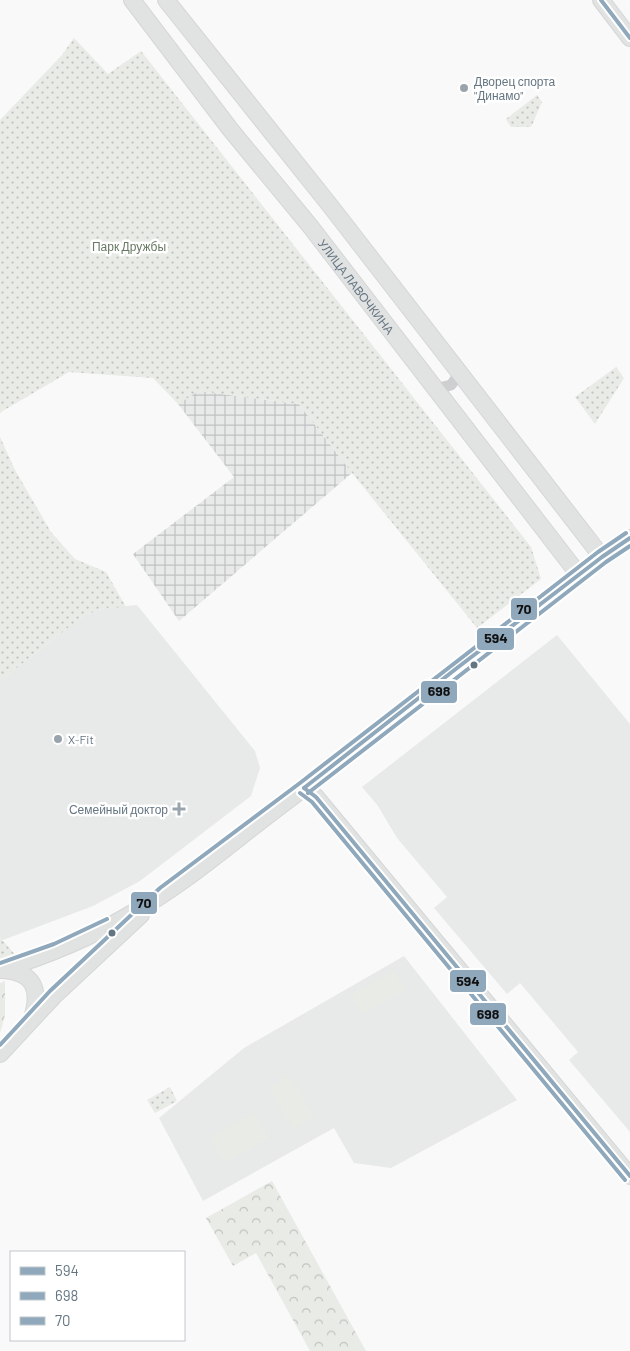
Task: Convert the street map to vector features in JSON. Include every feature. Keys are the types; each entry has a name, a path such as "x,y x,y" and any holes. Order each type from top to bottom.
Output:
{"main road":[{"name":"УЛИЦА ЛАВОЧКИНА","path":"132,0 230,129 310,226 579,575"},
{"path":"166,0 332,208 602,557"},
{"path":"601,0 630,38"},
{"path":"0,970 32,960 74,943 135,912 164,893 304,788 602,557 630,538"},
{"path":"304,788 316,797 630,1176"},
{"path":"0,1054 32,1018 164,893"},
{"path":"0,970 22,973 34,986 37,1004 32,1018"}],"street":[{"path":"432,385 439,388 451,385 457,378 455,367"}],"shaded area":[{"path":"198,391 299,404 352,473 179,621 133,554 234,477 178,404"},
{"path":"137,605 255,751 260,768 251,796 140,881 93,906 3,940 0,937 0,681 83,616 104,608"},
{"path":"557,635 630,724 630,1132 569,1060 578,1052 520,983 507,994 434,908 447,897 397,838 378,806 362,787"},
{"path":"404,956 517,1100 391,1168 354,1163 334,1128 203,1201 159,1118 244,1048"}],"green space":[{"name":"Парк Дружбы","path":"74,38 108,74 141,51 531,547 541,579 477,628 299,404 199,391 178,404 153,378 69,372 0,414 0,120 62,55"},
{"path":"537,95 542,102 532,125 530,127 511,127 506,119"},
{"path":"616,367 624,378 595,424 575,397"},
{"path":"0,437 15,470 51,532 75,559 106,572 126,607 104,608 83,616 0,681"},
{"path":"0,937 17,957 0,963"},
{"path":"394,971 405,990 362,1014 351,995"},
{"path":"5,981 5,1015 0,1033 0,983"},
{"path":"289,1075 314,1118 293,1130 268,1087"},
{"path":"170,1087 177,1101 155,1113 147,1100"},
{"path":"254,1113 269,1138 225,1163 210,1137"},
{"path":"272,1181 366,1351 310,1351 256,1253 233,1266 206,1218"}],"transit line":[{"name":"594","path":"601,0 630,38"},
{"name":"70","path":"0,1045 50,991 160,888 300,783 598,552 626,533"},
{"name":"594","path":"304,788 457,668 602,557 630,538"},
{"name":"698","path":"308,793 606,562 630,546"},
{"name":"594","path":"304,788 316,797 630,1176"},
{"name":"698","path":"300,793 312,802 625,1180"},
{"name":"70","path":"0,963 54,944 107,919"}],"place":[{"name":"Дворец спорта \"Динамо\"","path":"464,88"},
{"name":"X-Fit","path":"58,739"},
{"name":"Семейный доктор","path":"179,809"}]}
